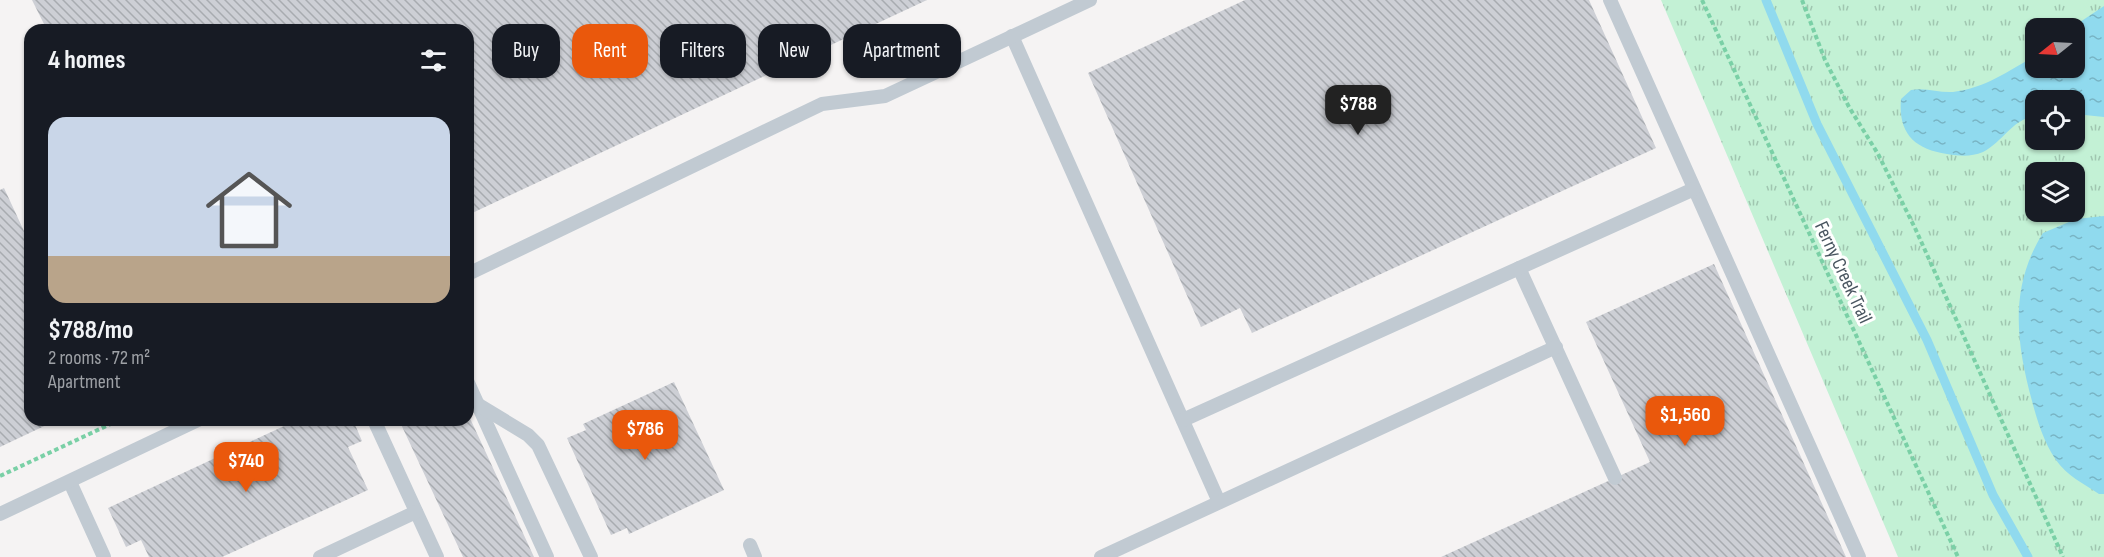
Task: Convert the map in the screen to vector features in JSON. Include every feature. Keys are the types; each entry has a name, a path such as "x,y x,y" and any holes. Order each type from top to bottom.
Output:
{"lane":[{"path":"474,271 822,104 885,96 1090,0"},
{"path":"1610,0 1859,557"},
{"path":"1012,36 1219,502"},
{"path":"1183,420 1694,189"},
{"path":"1519,268 1615,478"},
{"path":"1101,557 1556,347"},
{"path":"474,397 547,557"},
{"path":"477,404 528,435 538,445 591,557"},
{"path":"0,514 186,426"},
{"path":"377,426 437,557"},
{"path":"70,482 100,556"},
{"path":"320,557 416,512"}],"path":[{"name":"Ferny Creek Trail","path":"1702,0 1958,557"},
{"path":"1802,0 1825,60 1849,107 1878,154 1915,228 2063,557"},
{"path":"0,476 106,426"}],"green space":[{"path":"1661,0 2104,0 2104,557 1898,557"}],"water":[{"path":"2104,6 2104,117 2085,115 2085,90 2025,90 2025,119 1979,154 1961,156 1935,152 1910,137 1902,121 1901,99 1911,90 1953,92 1965,90 1996,78 2025,62 2025,78 2085,78 2085,19"},
{"path":"2104,216 2104,494 2099,494 2065,470 2056,460 2044,439 2026,379 2019,336 2020,294 2032,253 2043,233 2069,222 2085,222 2085,218"}],"building":[{"path":"32,0 927,0 876,24 843,24 843,39 831,45 831,24 758,24 758,78 760,78 474,212 474,24 44,24"},
{"path":"1245,0 1589,0 1656,148 1252,333 1240,308 1201,327 1088,73"},
{"path":"4,188 24,231 24,426 44,426 0,447 0,190"},
{"path":"1714,264 1846,557 1441,557 1650,462 1586,322"},
{"path":"674,382 724,490 629,534 627,528 611,535 567,438 586,430 583,424"},
{"path":"284,426 356,426 362,441 348,447 368,490 222,557 149,557 141,540 126,547 108,508"},
{"path":"402,426 474,426 534,557 463,557"}],"waterway":[{"path":"1766,0 1817,124 1927,340 1993,495 2028,557"}]}
